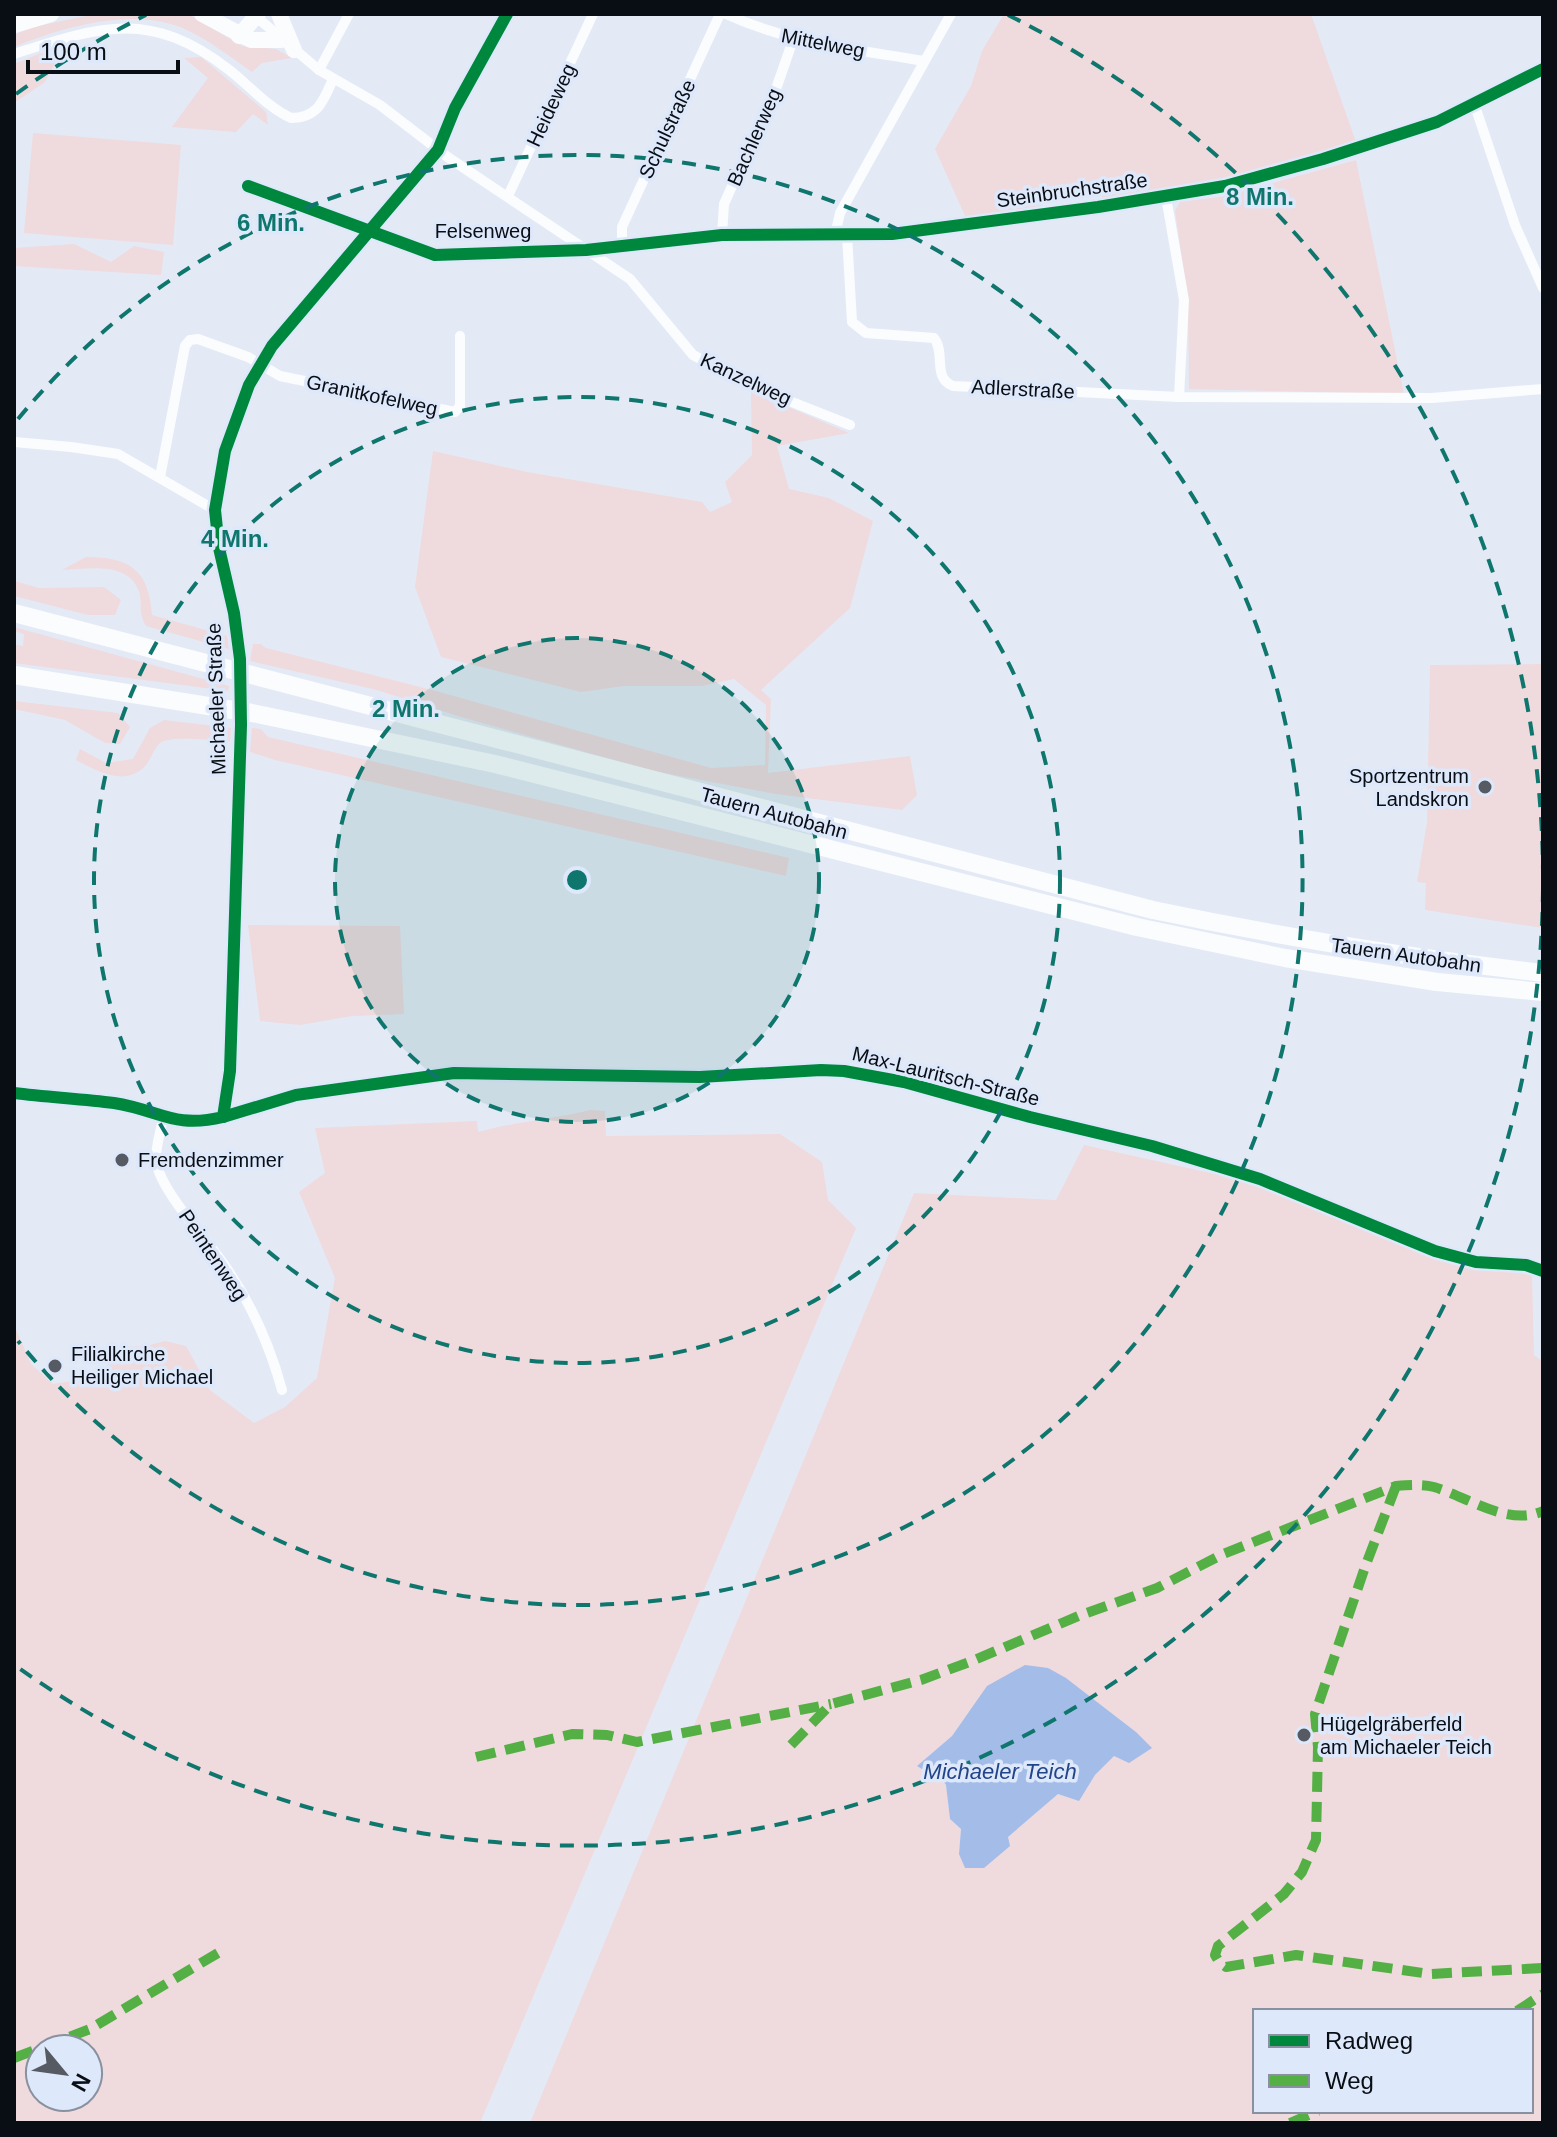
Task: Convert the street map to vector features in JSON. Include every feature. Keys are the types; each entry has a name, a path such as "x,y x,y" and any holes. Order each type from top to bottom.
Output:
{"highway":[{"name":"Tauern Autobahn","path":"14,613 1153,910 1290,938 1429,960 1543,973"},
{"name":"Tauern Autobahn","path":"14,675 233,709 495,764 1137,927 1285,958 1437,982 1543,992"}],"main road":[{"path":"14,25 51,14"},
{"path":"202,14 239,36 287,45 279,14"},
{"path":"239,36 255,15"}],"street":[{"path":"319,70 349,14"},
{"name":"Michaeler Straße","path":"223,1117 230,1071 241,725 240,659 215,510 225,451 240,405 260,365 286,328 438,150 455,108 507,14"},
{"name":"Heideweg","path":"508,196 593,14"},
{"name":"Mittelweg","path":"723,14 793,40 924,61"},
{"name":"Schulstraße","path":"622,246 622,227 723,14"},
{"path":"835,235 840,213 951,14"},
{"path":"255,15 319,70 380,105 438,150 586,250"},
{"path":"14,54 89,32 153,30 170,34 205,51 270,106 291,118 311,115 321,107 333,79"},
{"name":"Bachlerweg","path":"722,235 724,204 776,89 793,40"},
{"name":"Steinbruchstraße","path":"586,250 722,235 892,234 1166,197 1225,186 1323,159 1437,122 1543,69"},
{"path":"1474,103 1515,225 1543,288"},
{"name":"Felsenweg","path":"248,186 435,255 586,250"},
{"path":"1166,197 1184,300 1179,397"},
{"name":"Adlerstraße","path":"847,235 852,322 866,333 934,338 940,348 941,375 947,384 1179,397 1452,398 1543,389"},
{"name":"Kanzelweg","path":"586,250 630,279 693,355 749,385 850,425"},
{"name":"Granitkofelweg","path":"260,365 280,376 455,412 460,406 460,336"},
{"path":"160,477 185,346 190,340 198,339 248,357 260,365"},
{"path":"14,442 118,454 215,510"},
{"name":"Max-Lauritsch-Straße","path":"223,1117 296,1095 454,1073 700,1077 844,1071 904,1082 1030,1117 1152,1146 1260,1179 1435,1251 1476,1262 1526,1265 1543,1271"},
{"path":"14,1093 117,1104 163,1118 201,1122 223,1117"},
{"name":"Peintenweg","path":"163,1118 156,1160 161,1175 189,1220 234,1279 270,1348 282,1390"}],"shaded area":[{"path":"95,14 188,14 242,46 276,49 292,58 262,63 252,72 189,31 169,23 124,19 78,26 14,47 14,35 33,27"},
{"path":"1004,14 1311,14 1356,142 1227,179 1102,198 1101,185 1041,187 1043,207 966,218 935,149 971,86 982,51"},
{"path":"44,52 57,59 45,82 14,103 14,64"},
{"path":"201,57 266,112 268,125 253,114 236,132 172,127 208,78 184,58"},
{"path":"33,133 181,145 173,245 24,233"},
{"path":"1356,160 1404,394 1189,389 1188,300 1175,211 1180,202 1226,196"},
{"path":"74,244 111,262 134,246 164,252 161,275 14,266 14,248"},
{"path":"751,391 849,433 777,446 789,489 829,498 873,521 850,608 761,690 771,699 768,773 910,756 917,795 902,810 776,794 653,771 377,690 250,661 253,644 261,644 266,648 436,691 711,768 765,765 766,705 734,679 702,686 624,686 581,692 441,657 415,587 433,451 527,472 702,502 710,512 732,502 725,482 752,455"},
{"path":"86,557 125,563 134,569 147,587 152,615 227,636 229,649 146,626 141,615 138,589 124,574 93,568 62,570"},
{"path":"14,581 39,588 104,587 121,600 115,615 88,615 14,596"},
{"path":"14,627 229,686 228,691 14,663 14,644 23,646 24,634 14,631"},
{"name":"Sportzentrum Landskron","path":"1543,664 1543,928 1425,910 1426,883 1417,882 1427,822 1430,665"},
{"path":"14,701 118,713 130,727 120,744 105,743 65,720 14,709"},
{"path":"164,720 231,728 230,741 165,741 158,745 146,765 130,775 111,775 76,760 80,749 106,763 133,759 150,728"},
{"path":"252,728 261,729 268,737 789,858 786,876 275,760 250,752"},
{"path":"248,925 400,926 404,1014 352,1016 300,1025 260,1021"},
{"path":"591,1110 605,1111 606,1136 780,1134 822,1162 828,1200 856,1228 480,2123 14,2123 14,1325 31,1364 53,1384 104,1376 113,1347 146,1346 165,1341 186,1346 210,1390 254,1423 285,1407 317,1378 335,1278 299,1192 325,1173 315,1128 477,1121 478,1132"},
{"path":"1084,1145 1260,1184 1451,1263 1532,1275 1534,1355 1543,1362 1543,2123 530,2123 914,1193 1056,1200","holes":["1066,1678 1136,1732 1095,1775 1079,1800 1058,1794 1008,1837 959,1854 961,1829 950,1819 946,1785 937,1772 917,1766 952,1736 968,1713"]}],"water":[{"name":"Michaeler Teich","path":"1025,1665 1048,1668 1066,1678 1152,1748 1129,1763 1114,1756 1095,1775 1079,1801 1058,1794 1008,1837 1010,1846 984,1868 965,1868 959,1854 961,1829 950,1819 946,1785 937,1772 927,1772 917,1766 952,1736 987,1686"}],"marked path":[{"path":"1396,1486 1315,1714 1318,1747 1316,1840 1302,1872 1284,1894 1218,1946 1215,1955 1226,1967 1296,1955 1430,1974 1543,1968"},
{"path":"791,1745 831,1704 921,1680 972,1661 1081,1615 1157,1588 1223,1554 1396,1486 1434,1487 1502,1513 1530,1515 1543,1511"},
{"path":"476,1757 572,1734 607,1735 637,1742 831,1704"},
{"path":"14,2058 90,2029 223,1950"},
{"path":"1520,2009 1543,1994"},
{"path":"1290,2123 1313,2113"}],"cycle path":[{"path":"14,1093 114,1103 179,1120 223,1117 230,1071 241,725 240,659 215,510 225,451 249,385 272,346 438,150 455,108 507,14"},
{"path":"248,186 435,255 586,250 722,235 892,234 1098,207 1225,186 1323,159 1437,122 1543,69"},
{"path":"223,1117 296,1095 454,1073 700,1077 844,1071 904,1082 1030,1117 1152,1146 1260,1179 1435,1251 1476,1262 1526,1265 1543,1271"}],"place":[{"name":"Sportzentrum Landskron","path":"1485,787"},
{"name":"Fremdenzimmer","path":"122,1160"},
{"name":"Filialkirche Heiliger Michael","path":"55,1366"},
{"name":"Hügelgräberfeld am Michaeler Teich","path":"1304,1735"}]}
